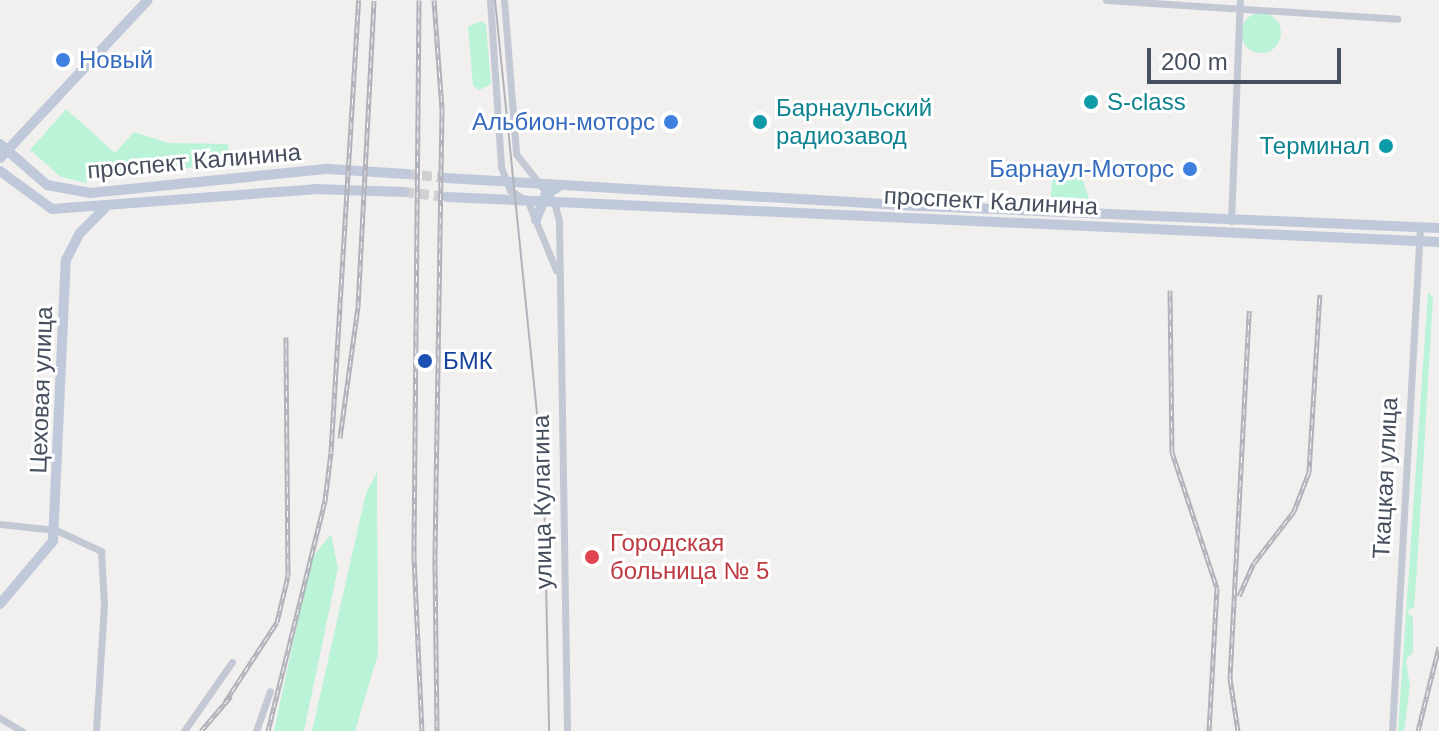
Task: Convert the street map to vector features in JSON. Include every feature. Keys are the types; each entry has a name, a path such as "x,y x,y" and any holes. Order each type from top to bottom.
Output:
{"main road":[{"path":"3,151 148,0"},
{"name":"проспект Калинина","path":"3,151 47,185 90,193 328,169 407,174"},
{"name":"проспект Калинина","path":"0,171 52,209 86,210 315,189 404,192"},
{"path":"446,178 511,185 545,196 536,220"},
{"name":"проспект Калинина","path":"447,197 528,202 559,187 1231,226 1439,242"},
{"path":"68,252 105,208 106,191"},
{"name":"Цеховая улица","path":"0,604 47,552 56,530 68,252 90,193"},
{"name":"проспект Калинина","path":"545,196 1231,226 1439,228"}],"street":[{"path":"490,0 501,167 511,185"},
{"name":"улица Кулагина","path":"504,0 516,154 559,221 557,272 567,731"},
{"path":"1106,0 1240,3 1397,19"},
{"path":"1231,226 1240,3"},
{"name":"улица Кулагина","path":"511,185 528,202 557,272"},
{"name":"Ткацкая улица","path":"1392,731 1420,227"},
{"path":"0,524 56,530 101,551 103,633 96,731"},
{"path":"184,731 232,662"},
{"path":"256,731 270,691"},
{"path":"0,718 22,731"}],"green space":[{"path":"1261,13 1275,19 1281,33 1275,47 1261,53 1247,47 1241,33 1247,19"},
{"path":"481,21 486,25 491,84 479,90 473,85 468,27"},
{"path":"66,109 115,153 134,132 168,143 228,144 230,165 110,173 86,183 61,177 30,150"},
{"path":"1053,176 1082,177 1090,202 1050,200"},
{"path":"1428,292 1433,298 1417,569 1414,607 1407,611 1413,618 1413,652 1406,660 1410,687 1404,731 1398,731"},
{"path":"377,472 378,654 355,731 312,731 366,493"},
{"path":"331,534 338,568 304,731 274,731 311,559"}],"tunnel":[{"path":"407,174 446,178"},
{"path":"404,192 447,197"}],"tram line":[{"path":"495,0 544,486 549,731"}],"railway":[{"path":"268,731 325,501 331,452 359,0"},
{"path":"340,438 358,307 374,0"},
{"path":"419,0 414,556 422,731"},
{"path":"434,0 442,110 435,565 437,731"},
{"path":"1170,290 1172,452 1217,588 1209,731"},
{"path":"1239,596 1254,563 1294,511 1309,472 1320,294"},
{"path":"1238,731 1230,678 1249,310"},
{"path":"225,702 277,622 288,576 286,337"},
{"path":"1418,731 1439,647"},
{"path":"201,731 231,696"}],"place":[{"name":"Новый","path":"63,60"},
{"name":"S-class","path":"1091,102"},
{"name":"Альбион-моторс","path":"671,122"},
{"name":"Барнаульский радиозавод","path":"760,122"},
{"name":"Терминал","path":"1386,146"},
{"name":"Барнаул-Моторс","path":"1190,169"},
{"name":"БМК","path":"425,361"},
{"name":"Городская больница № 5","path":"592,557"}]}
